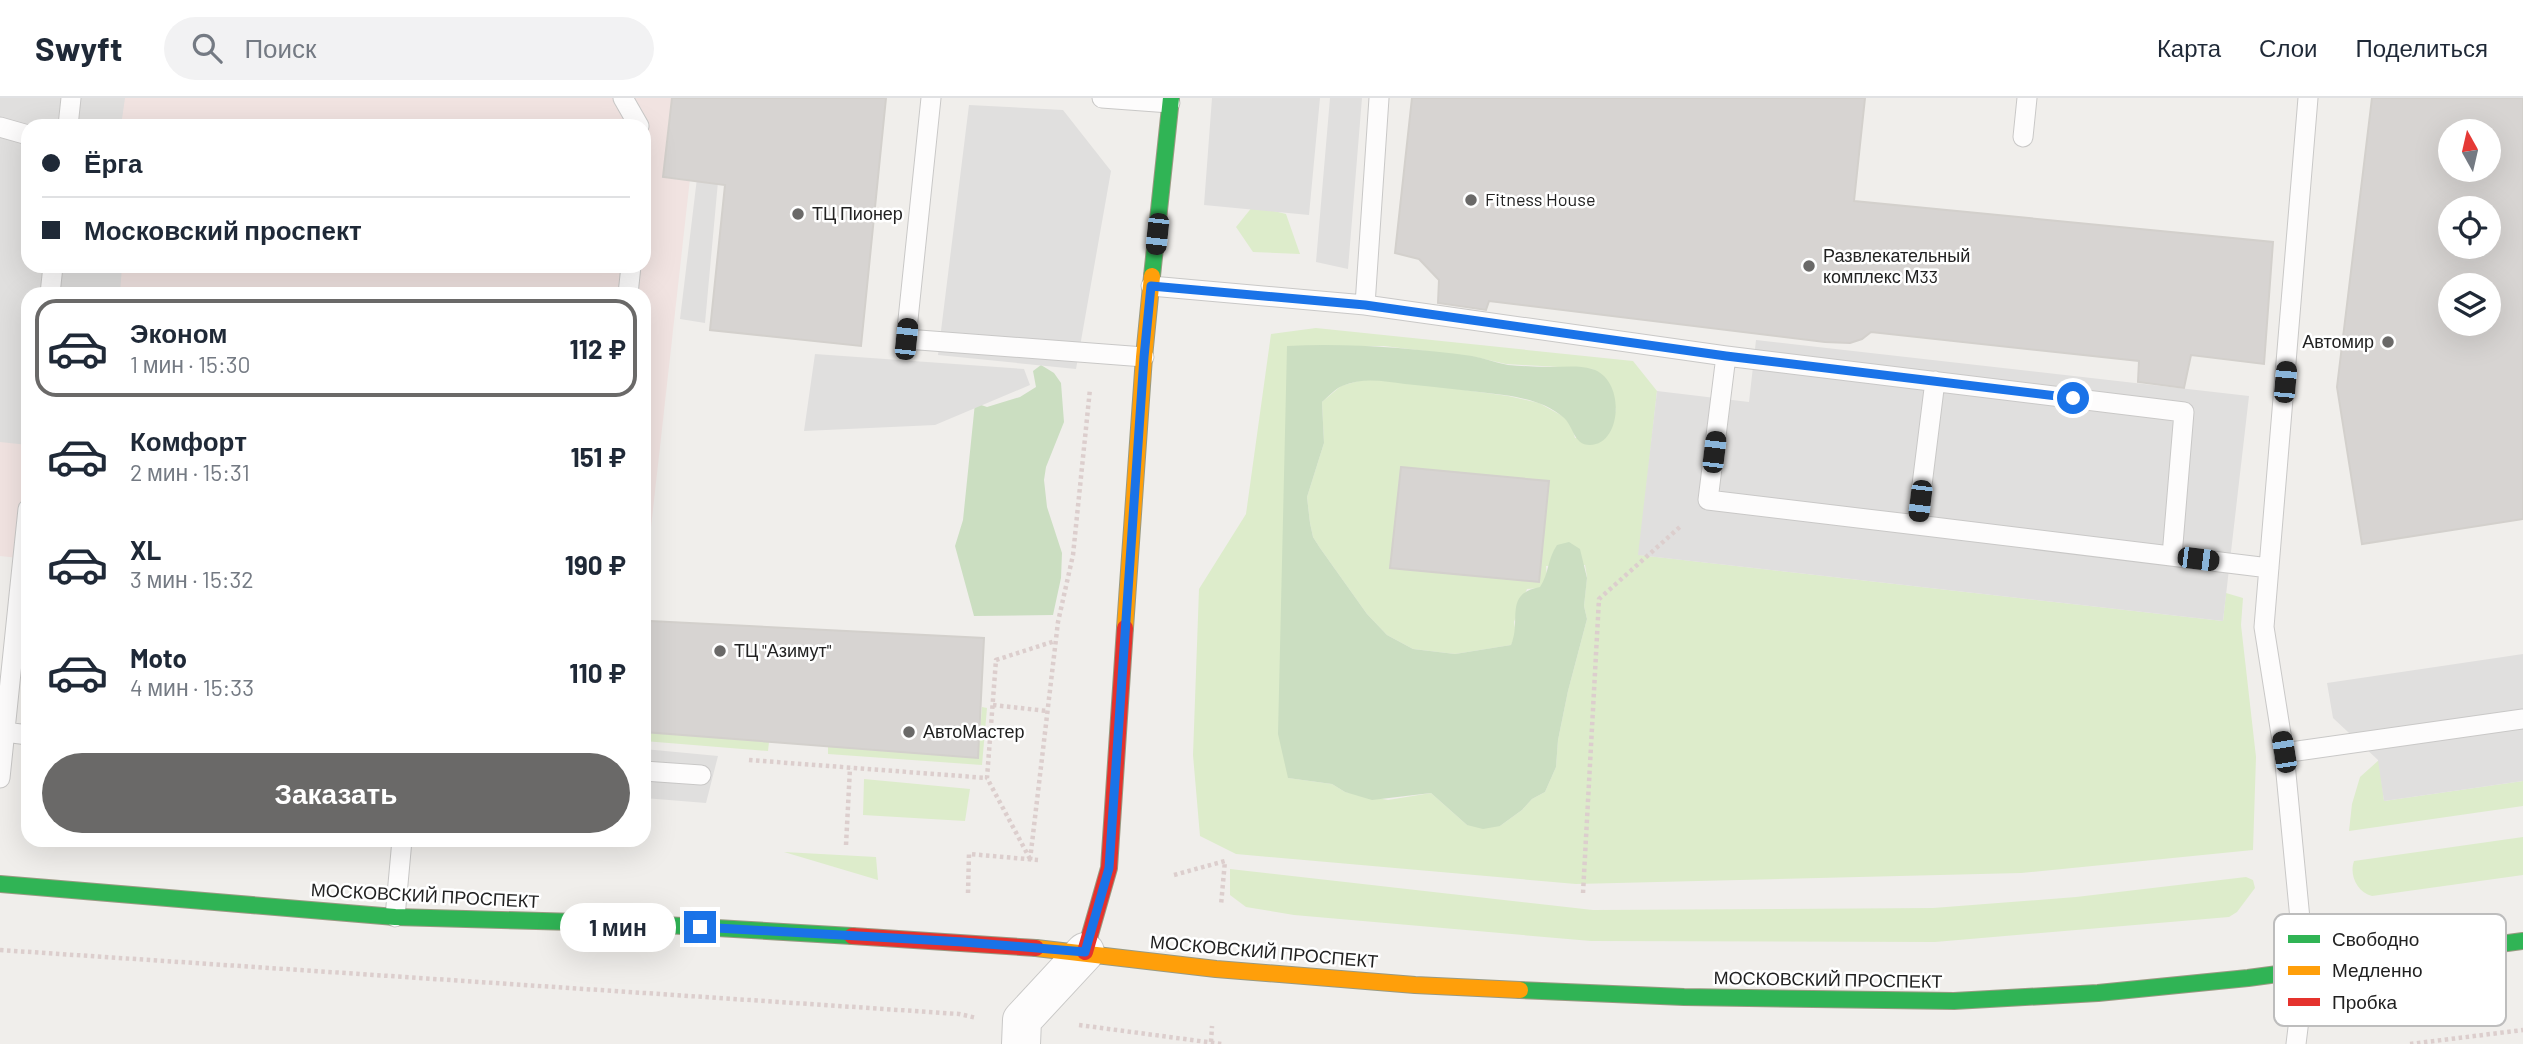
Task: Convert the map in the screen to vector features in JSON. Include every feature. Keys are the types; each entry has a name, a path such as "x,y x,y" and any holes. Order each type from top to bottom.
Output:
{"main road":[{"path":"1085,952 1109,868 1144,357 1171,100"},
{"name":"МОСКОВСКИЙ ПРОСПЕКТ","path":"0,884 395,917 648,924 963,942 1085,952 1216,969 1415,985 1685,997 1954,1001 2098,993 2274,974"}],"street":[{"path":"1021,1044 1022,1020 1085,952"}],"lane":[{"path":"69,119 71,98"},
{"path":"623,98 635,119"},
{"path":"931,98 906,339 1144,357"},
{"path":"1102,98 1171,100"},
{"path":"1365,305 1379,98"},
{"path":"2023,137 2027,98"},
{"path":"2300,914 2284,752 2264,627 2308,98"},
{"path":"0,127 21,133"},
{"path":"1151,286 1365,305 1726,356 2184,412 2172,556"},
{"path":"1726,356 1708,500 2269,568"},
{"path":"1917,525 1935,381"},
{"path":"0,778 21,559"},
{"path":"2284,752 2523,719"},
{"path":"5,732 21,734"},
{"path":"651,771 701,775"},
{"path":"395,917 401,847"},
{"path":"2295,1044 2297,1026"}],"path":[{"path":"1030,860 1055,641 1073,555 1094,353"},
{"path":"1583,893 1599,599 1708,500"},
{"path":"1030,860 987,778 996,660 1055,641"},
{"path":"993,705 1048,711"},
{"path":"749,760 987,778"},
{"path":"846,845 850,768"},
{"path":"968,893 969,854 1038,860"},
{"path":"1174,875 1225,861 1221,905"},
{"path":"0,950 959,1014 984,1019"},
{"path":"959,1004 959,1014"},
{"path":"1071,1024 1222,1044"},
{"path":"1211,1042 1212,1026"},
{"path":"2410,1044 2523,1030"}],"shaded area":[{"path":"0,98 699,98 651,527 651,287 21,287 21,558 0,556"},
{"path":"0,98 125,98 122,119 21,119 21,273 122,273 120,287 21,287 21,444 0,442"},
{"path":"1212,98 1320,98 1309,215 1204,205"},
{"path":"1330,98 1362,98 1348,269 1316,262"},
{"path":"969,105 1063,110 1111,171 1076,369 938,355"},
{"path":"701,145 721,149 705,323 680,319"},
{"path":"1756,340 2249,396 2223,621 1638,555 1657,391 1749,402"},
{"path":"815,354 1024,369 1030,385 935,425 804,431"},
{"path":"2523,654 2523,781 2384,801 2378,760 2333,718 2327,683"},
{"path":"651,750 718,756 706,803 651,799"}],"green space":[{"path":"1253,206 1286,214 1300,254 1253,252 1236,227"},
{"path":"1316,328 1633,361 1657,391 1639,555 2223,621 2226,593 2243,598 2241,625 2256,757 2253,850 2021,873 1576,884 1236,854 1200,836 1193,755 1199,589 1246,514 1271,334","holes":["1288,346 1384,346 1475,357 1506,364 1593,369 1616,409 1610,432 1575,438 1566,418 1539,403 1508,396 1372,379 1341,386 1322,402 1324,443 1307,497 1313,537 1367,614 1387,635 1413,649 1455,654 1511,645 1516,634 1514,622 1527,589 1540,588 1547,578 1546,566 1585,565 1587,577 1584,606 1587,619 1568,691 1558,740 1556,767 1545,792 1532,799 1500,826 1467,825 1431,793 1388,800 1345,792 1332,784 1288,778"]},
{"path":"1287,346 1380,347 1472,356 1508,365 1582,367 1603,375 1611,385 1615,397 1614,424 1609,435 1601,442 1590,445 1577,439 1567,421 1557,412 1512,396 1365,381 1342,386 1322,402 1324,443 1307,497 1313,537 1367,614 1387,635 1413,649 1455,654 1511,645 1517,602 1529,590 1540,587 1557,545 1569,542 1580,549 1587,578 1584,606 1587,619 1568,691 1558,740 1556,767 1545,792 1532,799 1500,826 1483,829 1467,825 1431,793 1372,800 1345,792 1332,784 1288,778 1278,734"},
{"path":"1041,365 1054,373 1061,383 1064,422 1046,467 1044,480 1047,507 1062,553 1061,578 1053,615 974,616 955,546 963,520 975,403 987,407 1020,397 1036,387 1033,371"},
{"path":"982,707 987,708 982,765 828,754 828,746 978,758"},
{"path":"651,733 769,742 768,751 651,742"},
{"path":"2379,760 2384,801 2523,781 2523,806 2349,831 2352,804 2360,777"},
{"path":"864,779 970,789 965,821 863,815"},
{"path":"2523,837 2523,875 2372,896 2358,887 2354,877 2354,861"},
{"path":"784,852 876,857 878,880"},
{"path":"1230,869 1593,910 1933,908 2076,897 2246,877 2253,880 2255,888 2237,912 2229,917 1935,942 1591,941 1294,915 1246,907 1230,895"}],"building":[{"name":"ТЦ Пионер","path":"672,98 886,98 861,346 710,330 725,185 663,177"},
{"path":"1412,98 1865,98 1854,201 2273,242 2264,364 2191,355 2184,388 2138,382 2139,361 1871,332 1850,343 1825,342 1489,301 1486,310 1438,303 1439,280 1419,259 1395,253"},
{"path":"2372,98 2523,98 2523,519 2362,544 2337,387"},
{"path":"1401,467 1549,481 1539,582 1390,568"},
{"path":"651,621 984,638 978,758 651,733"}],"traffic: fast":[{"path":"1152,276 1171,98"},
{"path":"0,884 395,917 648,924 852,936"},
{"path":"2506,943 2523,941"},
{"path":"1520,990 1684,997 1954,1001 2098,993 2274,975"}],"traffic: slow":[{"path":"1125,628 1152,276"},
{"path":"1036,948 1216,969 1415,985 1520,990"}],"traffic: jam":[{"path":"1085,952 1109,868 1125,628"},
{"path":"852,936 1036,948"}],"place":[{"name":"Fitness House","path":"1471,200"},
{"name":"ТЦ Пионер","path":"798,214"},
{"name":"Развлекательный комплекс М33","path":"1809,266"},
{"name":"Автомир","path":"2388,342"},
{"name":"ТЦ \"Азимут\"","path":"720,651"},
{"name":"АвтоМастер","path":"909,732"}],"route":[{"path":"700,927 1085,952 1109,868 1151,286 1365,305 1726,356 2073,398"}]}
